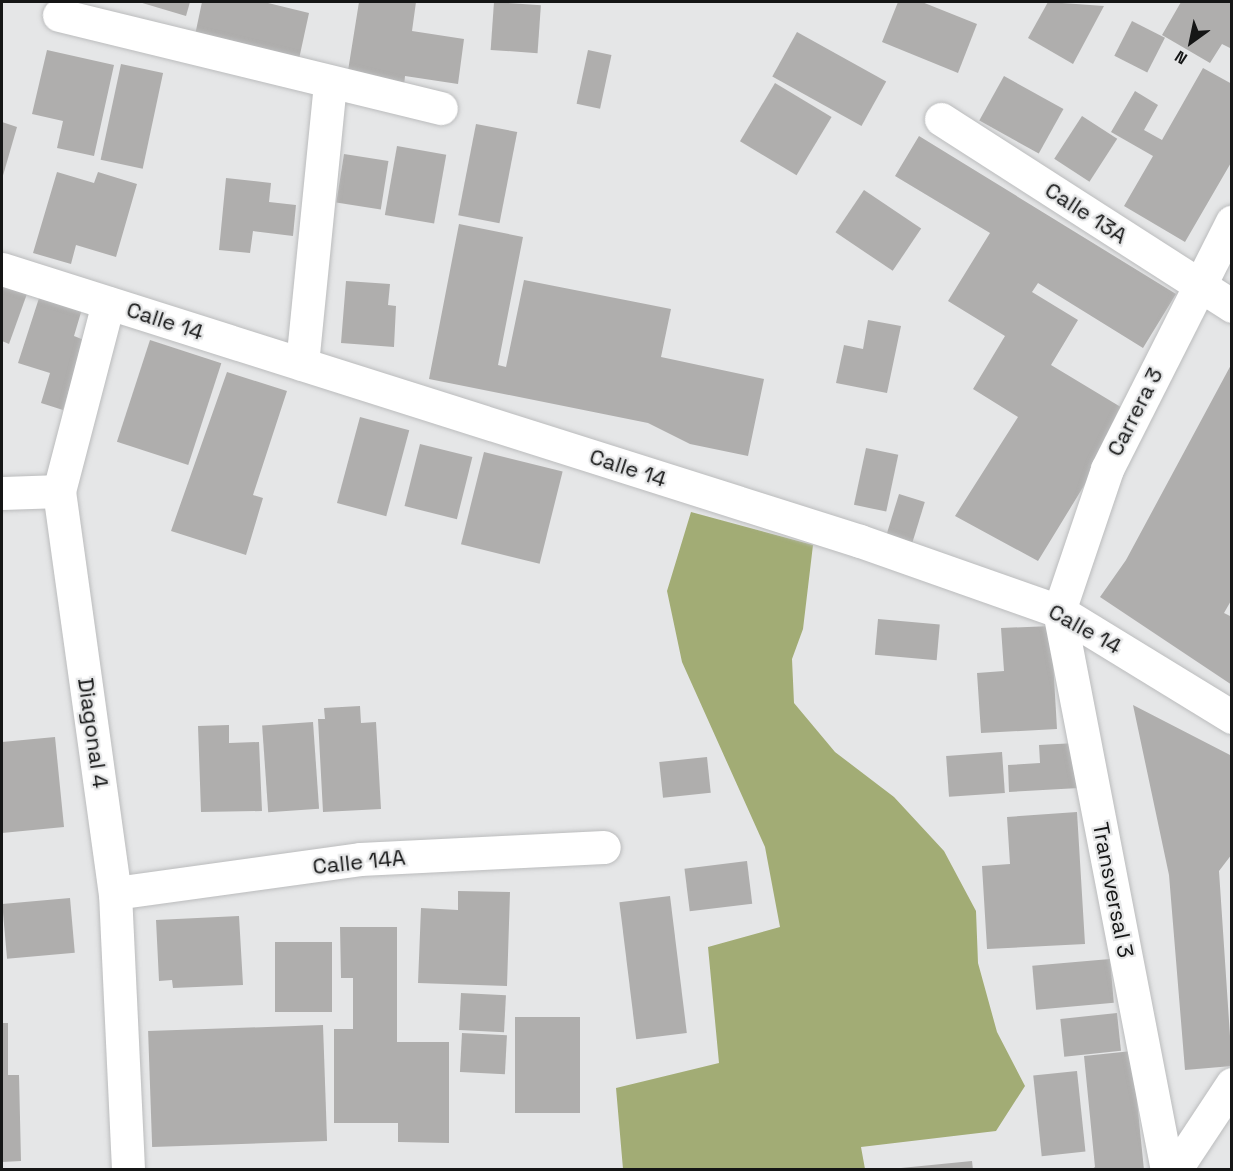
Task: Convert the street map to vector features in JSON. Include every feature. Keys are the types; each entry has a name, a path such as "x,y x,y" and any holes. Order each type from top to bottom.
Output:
{"street":[{"path":"58,15 330,83 441,108"},
{"path":"302,364 330,83"},
{"name":"Calle 13A","path":"941,119 1232,306"},
{"name":"Carrera 3","path":"1059,611 1107,470 1232,222"},
{"name":"Calle 14","path":"2,269 860,541 1059,611 1232,717"},
{"name":"Diagonal 4","path":"108,303 59,491 116,893 128,1170"},
{"path":"2,494 59,491"},
{"name":"Transversal 3","path":"1059,611 1167,1170"},
{"name":"Calle 14A","path":"116,893 360,859 604,847"},
{"path":"1174,1170 1232,1084"}],"green space":[{"path":"691,512 813,545 803,629 792,659 794,703 835,752 894,797 944,851 976,911 978,963 997,1032 1025,1086 996,1131 861,1147 865,1169 623,1169 616,1088 719,1063 708,947 780,927 765,847 682,662 667,591"}],"building":[{"path":"139,2 190,2 186,16"},
{"path":"202,2 264,2 309,13 299,59 195,35"},
{"path":"359,2 416,2 412,31 464,39 458,84 405,76 404,86 347,77"},
{"path":"494,2 541,5 538,53 491,50"},
{"path":"898,2 922,2 977,24 958,73 882,42"},
{"path":"1048,2 1104,6 1073,64 1028,38"},
{"path":"1181,2 1232,2 1232,49 1222,44 1210,63 1162,35"},
{"path":"1132,21 1165,38 1147,73 1114,56"},
{"path":"797,32 886,81 861,126 772,77"},
{"path":"47,50 114,65 94,156 57,148 63,121 32,114"},
{"path":"588,50 611,55 600,109 577,104"},
{"path":"121,64 163,73 143,169 101,160"},
{"path":"1203,68 1232,84 1232,161 1185,242 1124,206 1153,156 1111,132 1135,91 1158,105 1144,130 1162,140"},
{"path":"1004,76 1063,109 1039,154 979,121"},
{"path":"775,83 832,117 797,175 740,141"},
{"path":"1082,116 1117,139 1089,182 1054,159"},
{"path":"2,122 17,127 2,179"},
{"path":"476,124 517,132 499,223 458,215"},
{"path":"919,136 1176,294 1143,348 1038,283 1032,292 1078,320 1051,365 1129,412 1038,561 955,516 1018,417 973,389 1005,336 948,301 990,233 895,176"},
{"path":"397,146 446,155 434,224 385,215"},
{"path":"344,154 388,161 381,209 336,202"},
{"path":"57,172 94,183 98,172 137,184 116,257 76,245 71,264 33,253"},
{"path":"226,178 271,183 269,202 296,205 293,236 253,231 250,253 219,250"},
{"path":"864,190 921,229 893,271 835,232"},
{"path":"459,224 523,237 498,365 506,367 524,280 671,309 661,357 764,379 748,456 690,444 648,423 429,379"},
{"path":"2,281 28,291 9,344 2,341"},
{"path":"346,281 390,284 388,305 396,306 394,347 341,343"},
{"path":"40,295 82,309 74,336 84,340 63,410 41,403 50,373 18,363"},
{"path":"868,320 901,326 887,393 836,383 844,345 863,349"},
{"path":"150,340 221,363 188,465 117,442"},
{"path":"1232,363 1232,599 1224,613 1232,617 1232,685 1100,597 1126,560"},
{"path":"227,372 287,391 253,495 263,498 246,555 171,531"},
{"path":"360,417 409,430 386,516 337,503"},
{"path":"420,444 472,457 457,519 405,506"},
{"path":"866,448 898,455 886,512 854,505"},
{"path":"484,452 563,472 540,564 461,544"},
{"path":"899,494 925,502 912,543 886,535"},
{"path":"878,619 940,624 937,660 875,655"},
{"path":"1051,626 1057,729 981,733 977,673 1004,671 1001,628"},
{"path":"1133,705 1232,756 1232,854 1219,871 1232,1066 1185,1070 1169,875"},
{"path":"360,706 361,723 376,722 381,809 323,812 318,719 325,719 324,708"},
{"path":"313,722 319,809 268,812 262,726"},
{"path":"229,725 229,743 259,742 262,811 201,812 198,726"},
{"path":"55,737 64,827 2,833 2,742"},
{"path":"1076,743 1079,788 1009,792 1008,765 1040,763 1039,745"},
{"path":"1002,752 1005,793 949,797 946,756"},
{"path":"707,757 711,793 663,798 659,762"},
{"path":"1077,812 1085,944 987,949 982,866 1010,864 1007,817"},
{"path":"747,861 752,904 690,911 684,869"},
{"path":"458,891 510,892 507,986 418,983 421,908 458,910"},
{"path":"670,896 687,1033 636,1039 619,902"},
{"path":"70,898 75,953 7,959 2,904"},
{"path":"239,916 243,985 173,988 172,980 159,981 156,920"},
{"path":"340,927 397,927 397,1042 449,1042 449,1143 398,1142 398,1123 334,1123 334,1029 353,1029 353,978 341,978"},
{"path":"275,942 332,942 332,1012 275,1012"},
{"path":"1110,959 1114,1003 1036,1010 1032,966"},
{"path":"461,993 506,995 504,1032 459,1030"},
{"path":"1117,1013 1121,1051 1064,1057 1060,1019"},
{"path":"515,1017 580,1017 580,1113 515,1113"},
{"path":"2,1023 8,1023 8,1075 19,1075 21,1161 2,1162"},
{"path":"323,1025 327,1141 152,1147 148,1031"},
{"path":"462,1033 507,1035 505,1074 460,1072"},
{"path":"1132,1051 1144,1170 1091,1170 1095,1167 1084,1056"},
{"path":"1077,1071 1085,1152 1042,1156 1033,1076"},
{"path":"972,1161 973,1170 901,1170 901,1168"}]}
